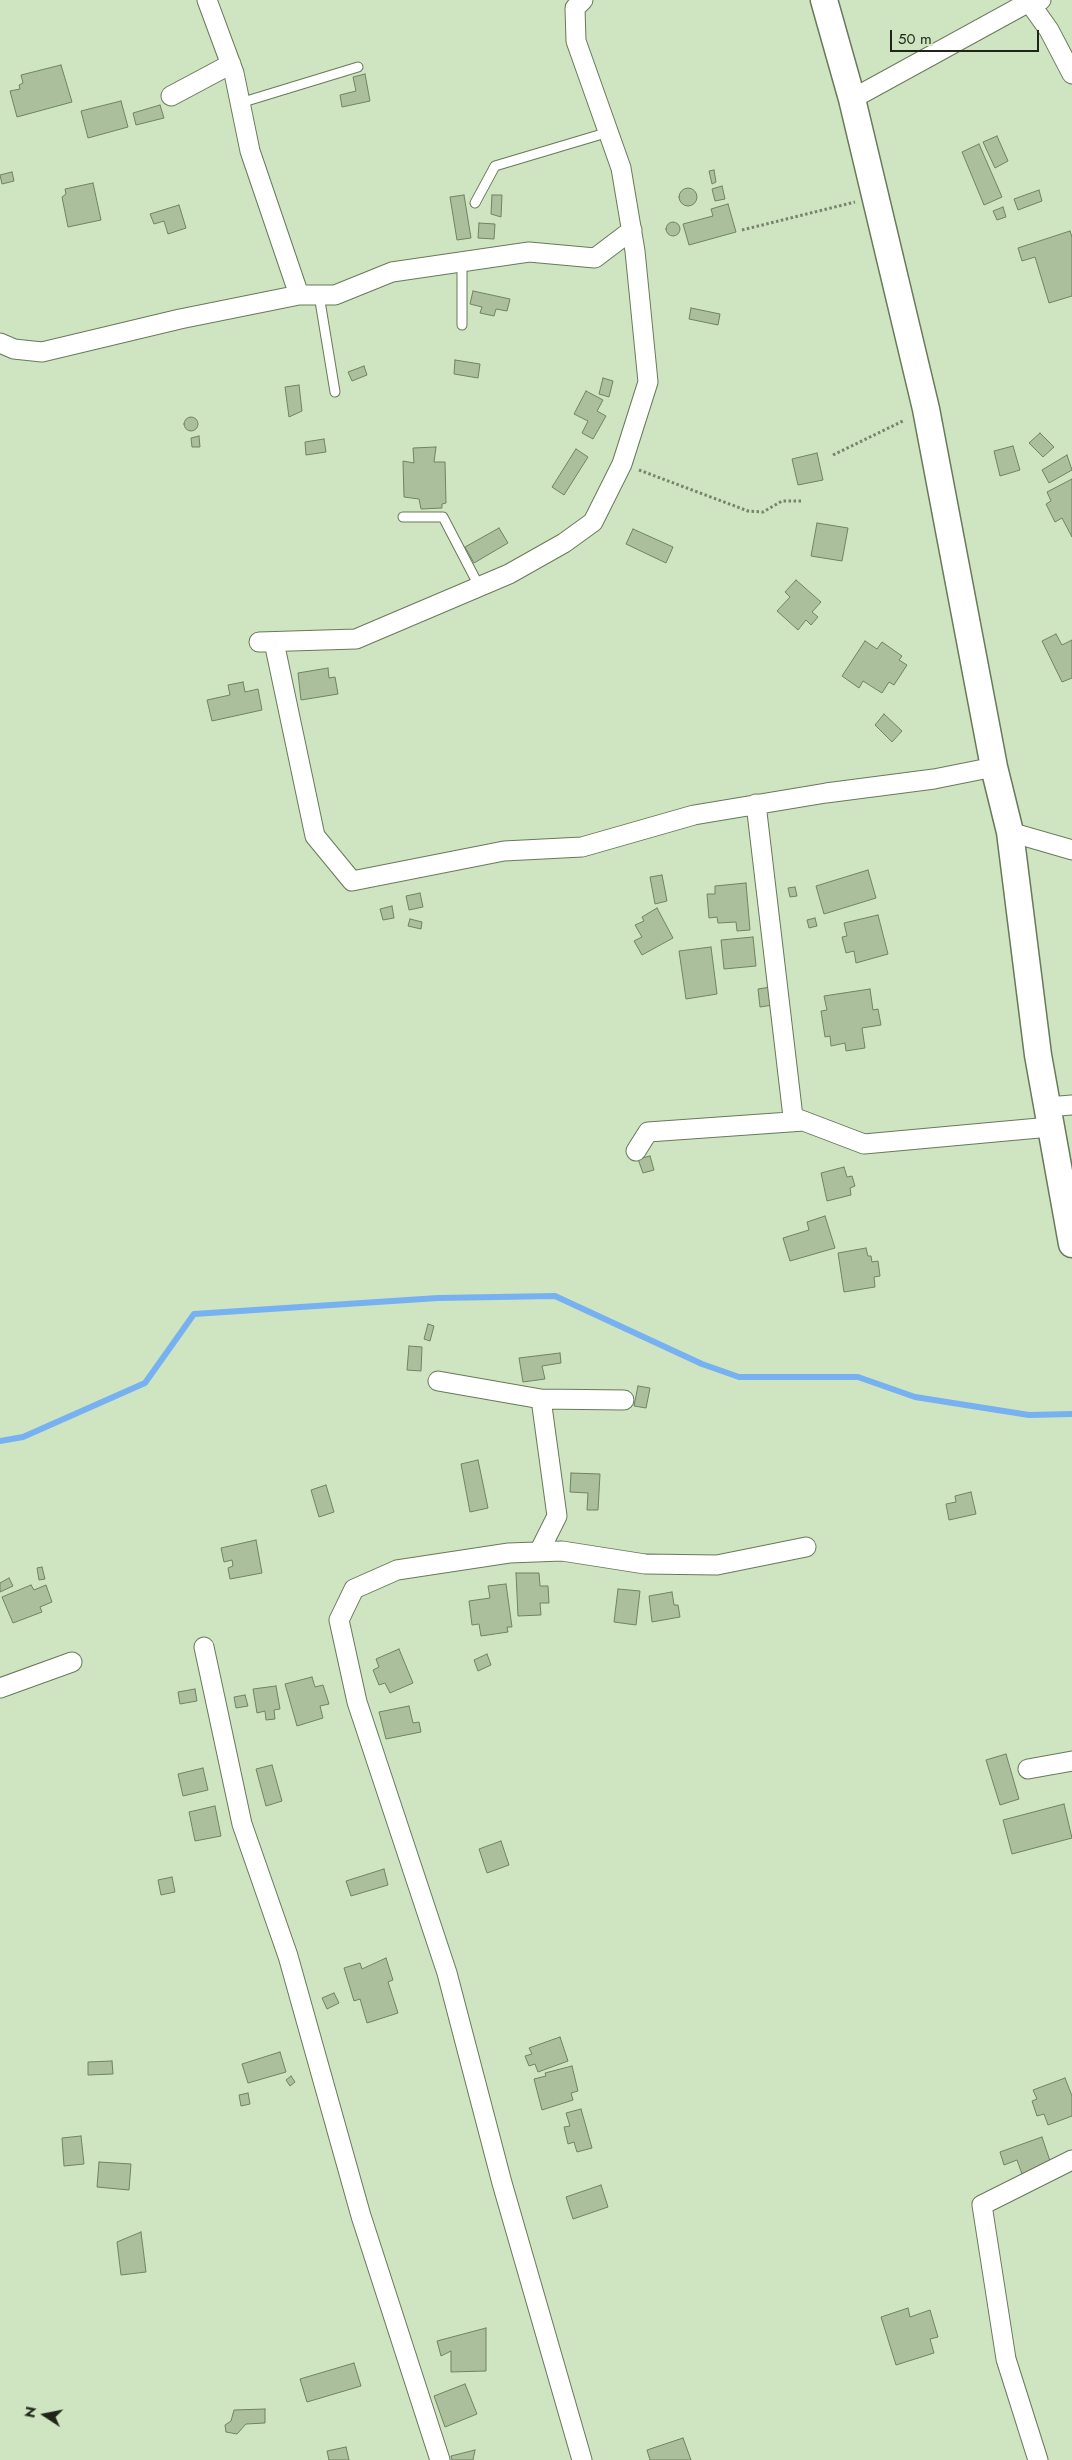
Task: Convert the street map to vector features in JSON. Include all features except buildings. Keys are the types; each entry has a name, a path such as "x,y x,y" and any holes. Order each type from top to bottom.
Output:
{"street":[{"path":"207,0 231,64 250,151 299,294"},
{"path":"583,0 575,8 576,41 622,168 632,230 648,382 622,464 593,522 564,543 510,574 356,639 266,642 314,836 352,881 504,851 582,847 694,815 826,792 934,779 994,767"},
{"path":"824,0 852,99 926,409 994,767 1010,832 1038,1055 1056,1113 1072,1244"},
{"path":"852,99 1035,1 1048,30 1072,74"},
{"path":"171,96 231,64"},
{"path":"0,343 14,349 42,352 171,320 299,294 335,295 392,272 529,252 595,258 632,230"},
{"path":"756,804 793,1117 864,1144 1056,1113"},
{"path":"1010,832 1072,850"},
{"path":"636,1151 648,1132 804,1121"},
{"path":"438,1380 541,1399 624,1400"},
{"path":"539,1552 557,1516 541,1399"},
{"path":"582,2460 502,2183 447,1973 357,1702 339,1620 354,1589 397,1570 509,1553 562,1550 645,1564 717,1565 806,1547"},
{"path":"204,1647 242,1824 288,1956 362,2216 440,2460"},
{"path":"0,1688 72,1662"},
{"path":"1028,1769 1072,1761"},
{"path":"1038,2460 1006,2359 982,2205 1072,2160"}],"lane":[{"path":"240,103 358,67"},
{"path":"475,203 495,166 609,132"},
{"path":"462,263 462,325"},
{"path":"318,295 335,392"},
{"path":"403,517 442,517 479,586"}],"path":[{"path":"742,230 876,198"},
{"path":"833,455 926,409"},
{"path":"622,464 748,511 763,512 782,501 803,501"}],"waterway":[{"path":"0,1441 23,1437 145,1383 194,1314 438,1298 555,1296 702,1364 739,1377 858,1377 915,1397 1029,1415 1072,1414"}]}
